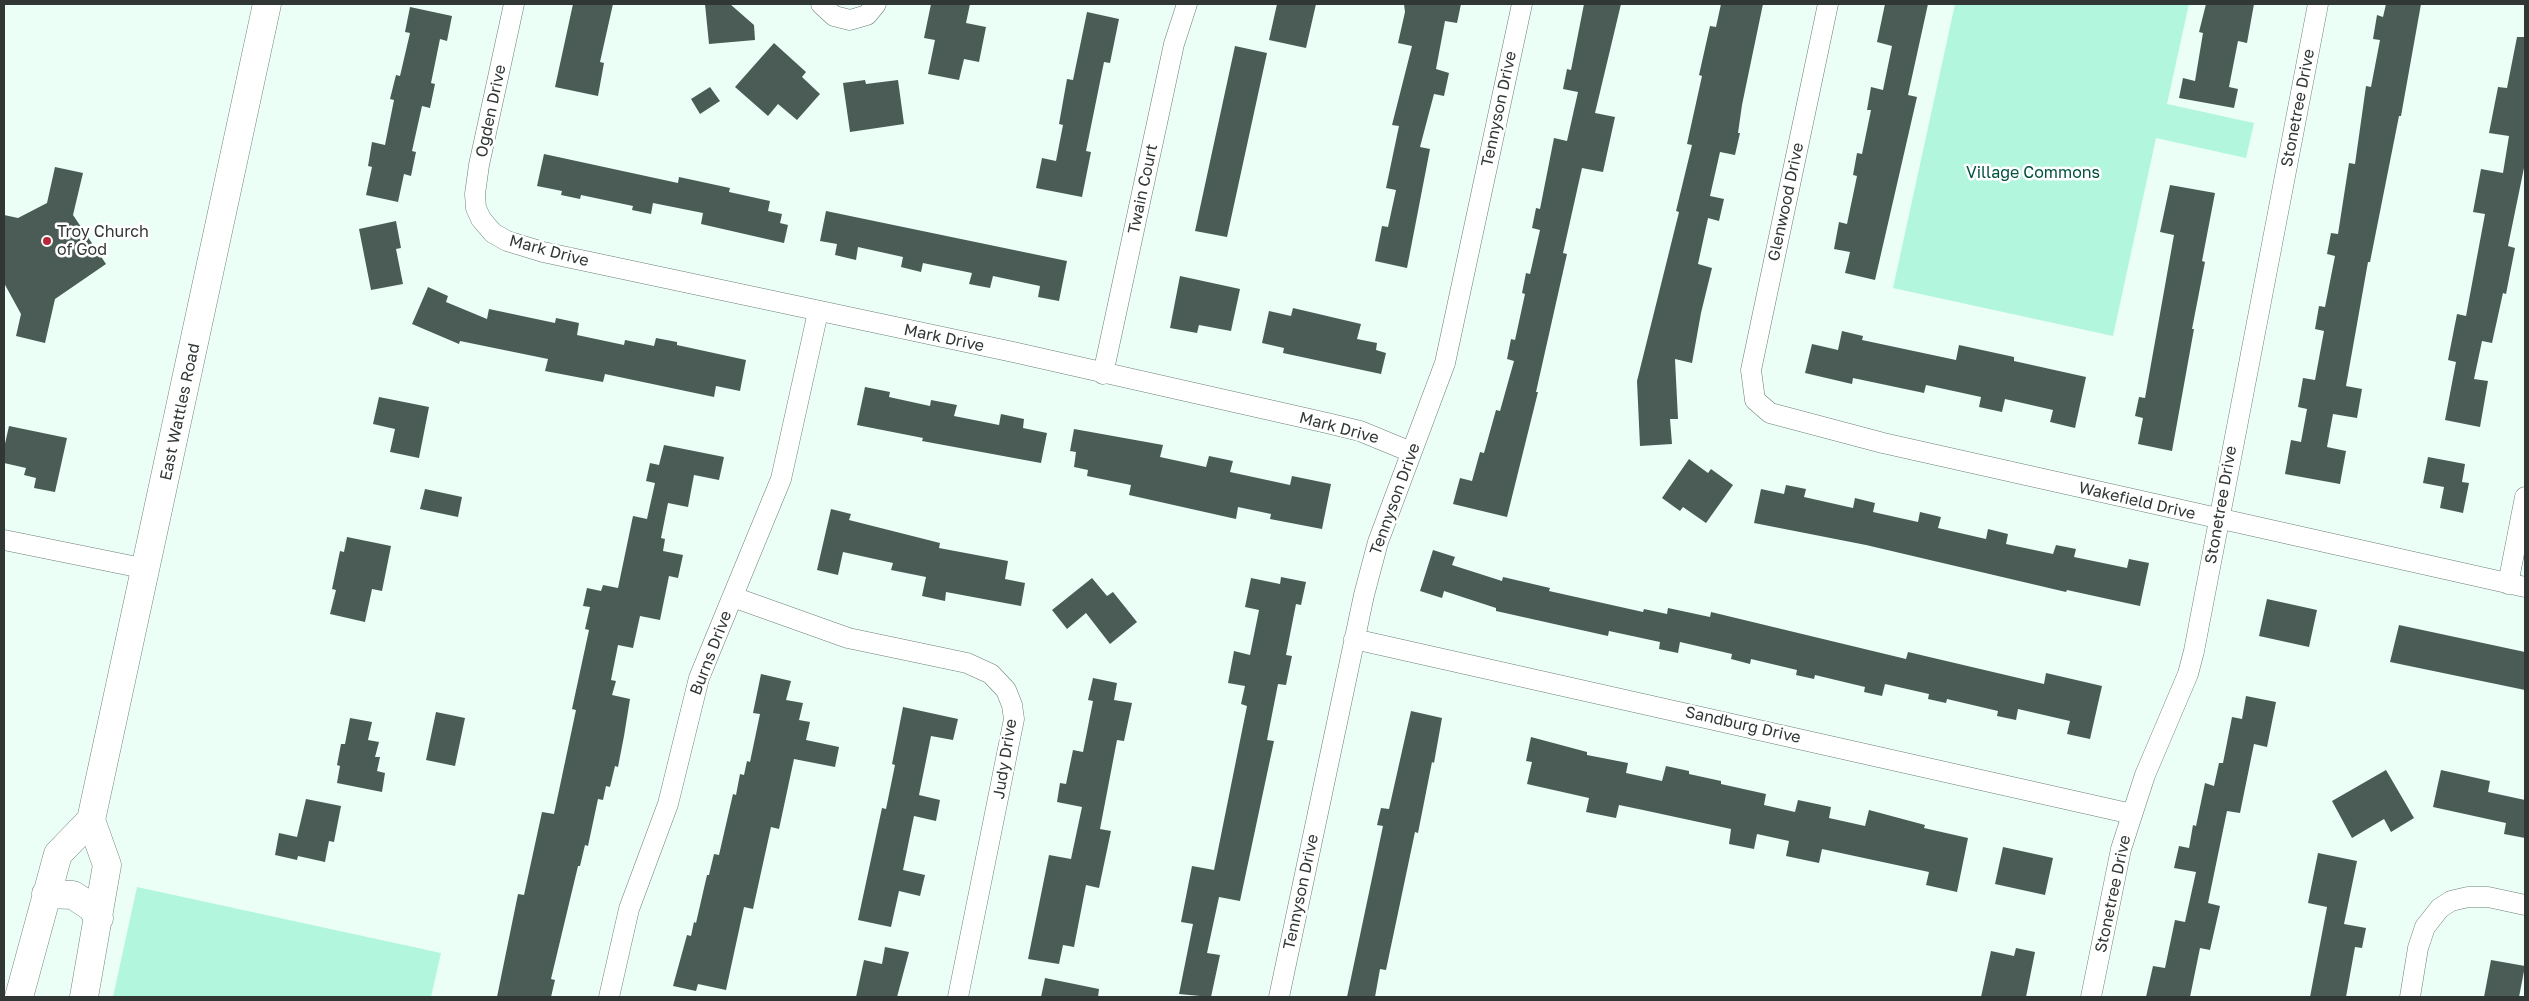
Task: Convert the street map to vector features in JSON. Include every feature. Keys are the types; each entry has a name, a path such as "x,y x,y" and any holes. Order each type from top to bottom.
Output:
{"main road":[{"name":"East Wattles Road","path":"91,820 147,569 267,4"},
{"path":"19,997 58,854 91,820 107,865 84,997"},
{"path":"46,894 73,895 91,907 99,918"}],"street":[{"name":"Ogden Drive","path":"481,219 476,208 476,179 514,4"},
{"path":"821,4 834,16 850,20 867,15 876,4"},
{"name":"Twain Court","path":"1103,374 1172,54 1186,4"},
{"name":"Tennyson Drive","path":"1280,997 1354,639 1378,542 1445,363 1522,4"},
{"name":"Glenwood Drive","path":"1755,400 1751,370 1828,4"},
{"name":"Stonetree Drive","path":"2091,997 2121,849 2145,775 2188,674 2318,4"},
{"name":"Mark Drive","path":"481,219 493,233 523,247 1360,431 1412,452"},
{"name":"Burns Drive","path":"610,997 629,909 673,788 693,697 781,480 818,312"},
{"name":"Wakefield Drive","path":"1755,400 1770,413 1793,420 2517,586"},
{"path":"2517,586 2525,497"},
{"path":"4,540 147,569"},
{"name":"Judy Drive","path":"733,597 848,638 967,663 991,674 1006,690 1012,705 1014,719 1012,732 958,997"},
{"name":"Sandburg Drive","path":"1354,639 2132,814"},
{"path":"2410,997 2418,948 2425,927 2440,908 2451,901 2468,897 2488,897 2525,905"}],"green space":[{"name":"Village Commons","path":"1955,4 2189,4 2167,104 2254,123 2246,158 2156,138 2113,336 1893,288"},
{"path":"137,887 441,953 431,997 113,997"}],"building":[{"path":"573,4 613,4 600,62 604,63 598,96 555,87"},
{"path":"705,4 730,4 754,25 755,40 709,44"},
{"path":"931,4 970,4 966,23 986,27 979,62 964,59 959,80 928,74 935,40 924,38"},
{"path":"1277,4 1316,4 1306,48 1269,40"},
{"path":"1404,4 1461,4 1457,23 1445,21 1436,69 1449,73 1444,96 1434,94 1420,147 1430,149 1407,268 1375,261 1382,226 1388,227 1396,190 1386,188 1399,126 1392,125 1412,46 1398,43 1405,12"},
{"path":"1584,4 1621,4 1595,113 1615,117 1603,172 1582,168 1563,253 1567,254 1536,392 1538,392 1507,517 1453,504 1460,478 1472,481 1480,452 1484,453 1496,410 1500,411 1514,361 1507,359 1511,339 1515,340 1525,294 1522,293 1526,273 1530,274 1540,230 1532,228 1536,208 1540,209 1554,138 1567,141 1578,92 1563,89 1567,69 1571,70"},
{"path":"1721,4 1763,4 1742,105 1738,133 1740,133 1735,155 1720,152 1710,196 1724,199 1719,221 1708,218 1698,264 1712,268 1692,363 1675,359 1678,419 1670,419 1672,444 1640,446 1637,381 1679,212 1676,211 1692,145 1687,144 1702,76 1699,75 1710,26 1716,27"},
{"path":"1885,4 1928,4 1908,95 1917,97 1875,280 1845,273 1850,252 1834,249 1839,222 1847,224 1857,176 1853,175 1857,153 1862,154 1871,110 1867,110 1871,87 1883,90 1892,46 1877,42"},
{"path":"2206,4 2254,4 2247,43 2238,41 2229,87 2238,89 2234,108 2179,98 2183,78 2195,81 2203,33 2199,32"},
{"path":"2386,4 2421,4 2401,116 2399,116 2370,262 2368,262 2346,386 2362,389 2357,418 2333,414 2327,447 2346,451 2340,484 2285,474 2291,440 2301,442 2307,409 2298,407 2303,378 2315,380 2324,331 2315,329 2319,306 2325,307 2335,256 2327,254 2331,233 2338,234 2349,163 2355,164 2366,86 2371,87 2380,40 2373,39 2377,15 2383,17"},
{"path":"410,7 452,16 447,41 440,39 431,83 435,84 430,108 422,106 412,151 416,152 411,176 404,174 398,202 366,195 372,167 368,166 372,142 385,145 394,100 390,99 396,75 400,76 410,33 405,32"},
{"path":"1087,12 1119,19 1110,63 1104,62 1086,151 1091,152 1082,197 1036,188 1042,158 1056,161 1063,125 1059,124 1067,79 1073,80"},
{"path":"2517,37 2525,37 2525,163 2508,246 2515,248 2506,294 2503,293 2492,343 2482,341 2474,379 2488,381 2480,427 2445,420 2456,362 2448,360 2457,314 2466,316 2485,214 2473,212 2481,169 2503,173 2509,136 2489,133 2498,87 2507,88"},
{"path":"774,43 806,72 802,77 820,94 797,120 778,104 768,116 735,87"},
{"path":"1235,46 1267,53 1227,237 1195,231"},
{"path":"865,80 866,84 898,80 904,124 850,132 843,83"},
{"path":"710,87 720,101 700,114 691,99"},
{"path":"544,154 678,183 679,177 730,188 729,192 770,201 768,211 782,214 780,223 788,225 784,243 701,224 703,213 653,203 651,214 632,210 633,206 581,195 580,199 561,195 562,191 537,186"},
{"name":"Troy Church of God","path":"55,167 83,173 73,215 106,264 55,299 45,343 16,336 21,314 4,283 4,215 18,218 47,203"},
{"path":"2170,185 2215,193 2202,261 2205,262 2192,329 2194,329 2172,451 2138,444 2143,418 2135,416 2139,397 2145,398 2174,235 2160,232"},
{"path":"826,211 1067,261 1059,301 1038,297 1040,286 993,276 990,288 969,284 972,273 923,263 921,272 901,267 903,257 858,247 856,260 835,255 837,244 820,241"},
{"path":"396,221 401,248 396,249 403,284 371,290 359,229"},
{"path":"1180,276 1240,289 1231,331 1199,325 1197,333 1170,328"},
{"path":"428,287 448,296 446,302 487,319 489,309 555,323 556,318 579,323 577,335 624,345 625,340 654,346 656,338 677,342 677,345 746,360 740,391 716,386 714,397 605,374 603,382 545,371 548,359 460,341 459,344 412,324"},
{"path":"1293,308 1361,324 1357,339 1377,343 1376,350 1386,353 1381,374 1283,353 1284,348 1262,343 1269,311 1291,316"},
{"path":"1842,331 1863,336 1862,340 1956,360 1959,345 2014,357 2014,361 2086,377 2075,428 2050,422 2053,410 2005,399 2002,412 1979,407 1981,397 1926,385 1924,393 1853,378 1852,384 1805,373 1812,344 1838,350"},
{"path":"865,387 890,392 889,397 930,406 931,400 957,405 954,416 999,425 1001,414 1024,419 1023,428 1047,433 1041,463 922,441 923,438 857,425"},
{"path":"379,397 429,407 419,458 390,452 395,429 373,424"},
{"path":"9,426 67,438 55,492 34,488 36,478 24,475 26,468 4,463 4,448"},
{"path":"1074,429 1163,445 1160,457 1206,467 1209,456 1233,461 1230,472 1290,485 1292,476 1331,484 1322,529 1270,519 1271,514 1238,507 1236,519 1129,495 1131,485 1087,476 1088,470 1074,467 1076,452 1070,451"},
{"path":"664,445 724,457 719,480 694,475 688,507 668,503 661,538 665,539 663,551 683,555 678,578 669,576 660,620 640,616 633,648 618,645 611,680 616,681 612,695 630,699 624,736 618,767 615,766 610,787 606,786 603,800 598,799 588,846 585,845 580,866 578,866 551,979 555,980 551,997 497,997 518,894 524,895 542,812 554,814 576,710 572,709 589,630 585,629 590,607 583,606 587,588 601,591 603,585 618,588 633,516 647,519 655,483 646,481 650,463 659,465"},
{"path":"2428,457 2465,464 2462,482 2469,483 2463,513 2440,508 2444,487 2423,483"},
{"path":"1689,459 1708,473 1711,469 1733,485 1706,523 1683,507 1680,511 1662,498"},
{"path":"1786,485 1806,489 1804,497 1853,508 1855,498 1875,503 1873,512 1918,522 1920,512 1941,517 1938,528 1986,539 1988,529 2008,534 2006,544 2053,554 2056,545 2076,549 2074,557 2127,568 2129,559 2149,563 2140,606 2067,590 2066,592 1866,545 1754,523 1761,489 1784,494"},
{"path":"425,489 462,497 458,517 420,509"},
{"path":"831,509 851,514 849,520 940,543 939,548 1008,561 1005,579 1025,583 1021,606 946,592 945,601 922,596 926,577 891,570 893,563 843,552 838,575 817,570"},
{"path":"347,537 391,546 382,591 372,589 365,622 330,614 336,590 332,589 340,551 344,552"},
{"path":"1433,550 1455,557 1452,565 1502,581 1503,577 1550,588 1549,591 1643,612 1644,609 1667,614 1668,608 1710,617 1711,612 1906,659 1908,652 2044,684 2046,673 2102,686 2090,739 2067,734 2070,721 2018,709 2016,720 1997,716 1998,711 1947,699 1946,703 1928,699 1929,694 1885,684 1882,696 1864,692 1865,687 1815,675 1814,679 1796,675 1797,670 1751,659 1750,664 1731,659 1732,654 1680,642 1678,653 1659,649 1660,642 1609,631 1608,636 1496,611 1496,608 1444,591 1442,598 1420,591"},
{"path":"1281,577 1306,582 1301,605 1296,604 1286,655 1292,656 1286,685 1278,684 1267,740 1274,741 1240,901 1219,897 1207,953 1220,955 1211,997 1179,994 1193,924 1181,922 1192,866 1214,870 1247,706 1241,704 1245,686 1228,683 1234,651 1250,655 1259,610 1245,607 1251,578 1280,584"},
{"path":"1092,578 1107,596 1113,592 1137,622 1110,644 1086,613 1067,629 1052,610"},
{"path":"2267,599 2317,610 2309,647 2259,636"},
{"path":"2399,625 2525,652 2525,690 2390,662"},
{"path":"761,674 791,681 786,700 803,703 799,720 810,722 806,740 839,747 835,767 794,759 779,829 771,827 753,909 744,907 726,990 698,984 696,991 673,986 687,935 691,936 694,922 696,923 714,854 719,855 733,794 736,795 740,774 744,775 747,761 750,762 760,714 753,713"},
{"path":"1093,678 1117,683 1114,700 1132,703 1124,741 1117,740 1100,829 1111,831 1099,888 1086,885 1074,947 1063,945 1059,964 1028,959 1049,855 1071,859 1082,807 1057,802 1060,783 1066,784 1073,750 1083,752 1093,701 1088,700"},
{"path":"2246,696 2276,702 2267,747 2254,744 2240,813 2227,811 2208,903 2220,906 2210,950 2200,948 2190,997 2146,997 2153,966 2165,968 2175,920 2185,922 2196,872 2174,868 2179,846 2189,848 2193,825 2196,826 2205,783 2214,786 2219,763 2223,763 2232,717 2242,719"},
{"path":"903,707 958,719 953,740 931,736 919,795 940,800 936,821 914,816 903,870 925,875 920,896 899,891 891,927 858,920 882,808 886,809 895,765 892,764"},
{"path":"1411,711 1442,718 1434,763 1432,762 1418,833 1415,832 1386,970 1380,969 1375,997 1347,997 1383,826 1377,825 1381,808 1389,809"},
{"path":"436,712 465,718 455,766 426,760"},
{"path":"350,718 372,722 368,740 379,742 375,757 380,757 377,771 385,773 382,792 337,783 340,766 337,765 341,744 345,744"},
{"path":"1531,737 1587,752 1587,755 1628,763 1626,773 1662,781 1666,766 1689,771 1689,774 1721,781 1721,784 1766,794 1764,805 1795,812 1798,800 1831,807 1829,818 1865,826 1869,810 1925,825 1924,828 1968,838 1957,892 1926,885 1929,872 1822,849 1819,863 1786,856 1789,841 1757,834 1754,849 1729,844 1731,829 1619,805 1616,818 1586,812 1589,798 1527,784 1532,762 1526,761"},
{"path":"2386,770 2414,818 2391,832 2384,819 2352,838 2332,801"},
{"path":"2441,770 2490,781 2488,792 2525,800 2525,838 2504,834 2506,823 2433,807"},
{"path":"306,799 341,806 334,842 329,841 325,862 298,856 297,860 275,855 279,833 297,837"},
{"path":"2003,847 2053,858 2045,895 1995,884"},
{"path":"2318,853 2357,861 2344,924 2366,928 2362,948 2355,947 2346,997 2310,997 2327,907 2308,903"},
{"path":"885,947 909,952 897,997 856,997 864,960 882,964"},
{"path":"2016,948 2035,952 2026,997 1981,997 1991,951 2014,956"},
{"path":"2491,960 2525,966 2519,997 2484,997"},
{"path":"1045,978 1099,989 1098,997 1041,997"}],"place":[{"name":"Troy Church of God","path":"47,241"}]}
